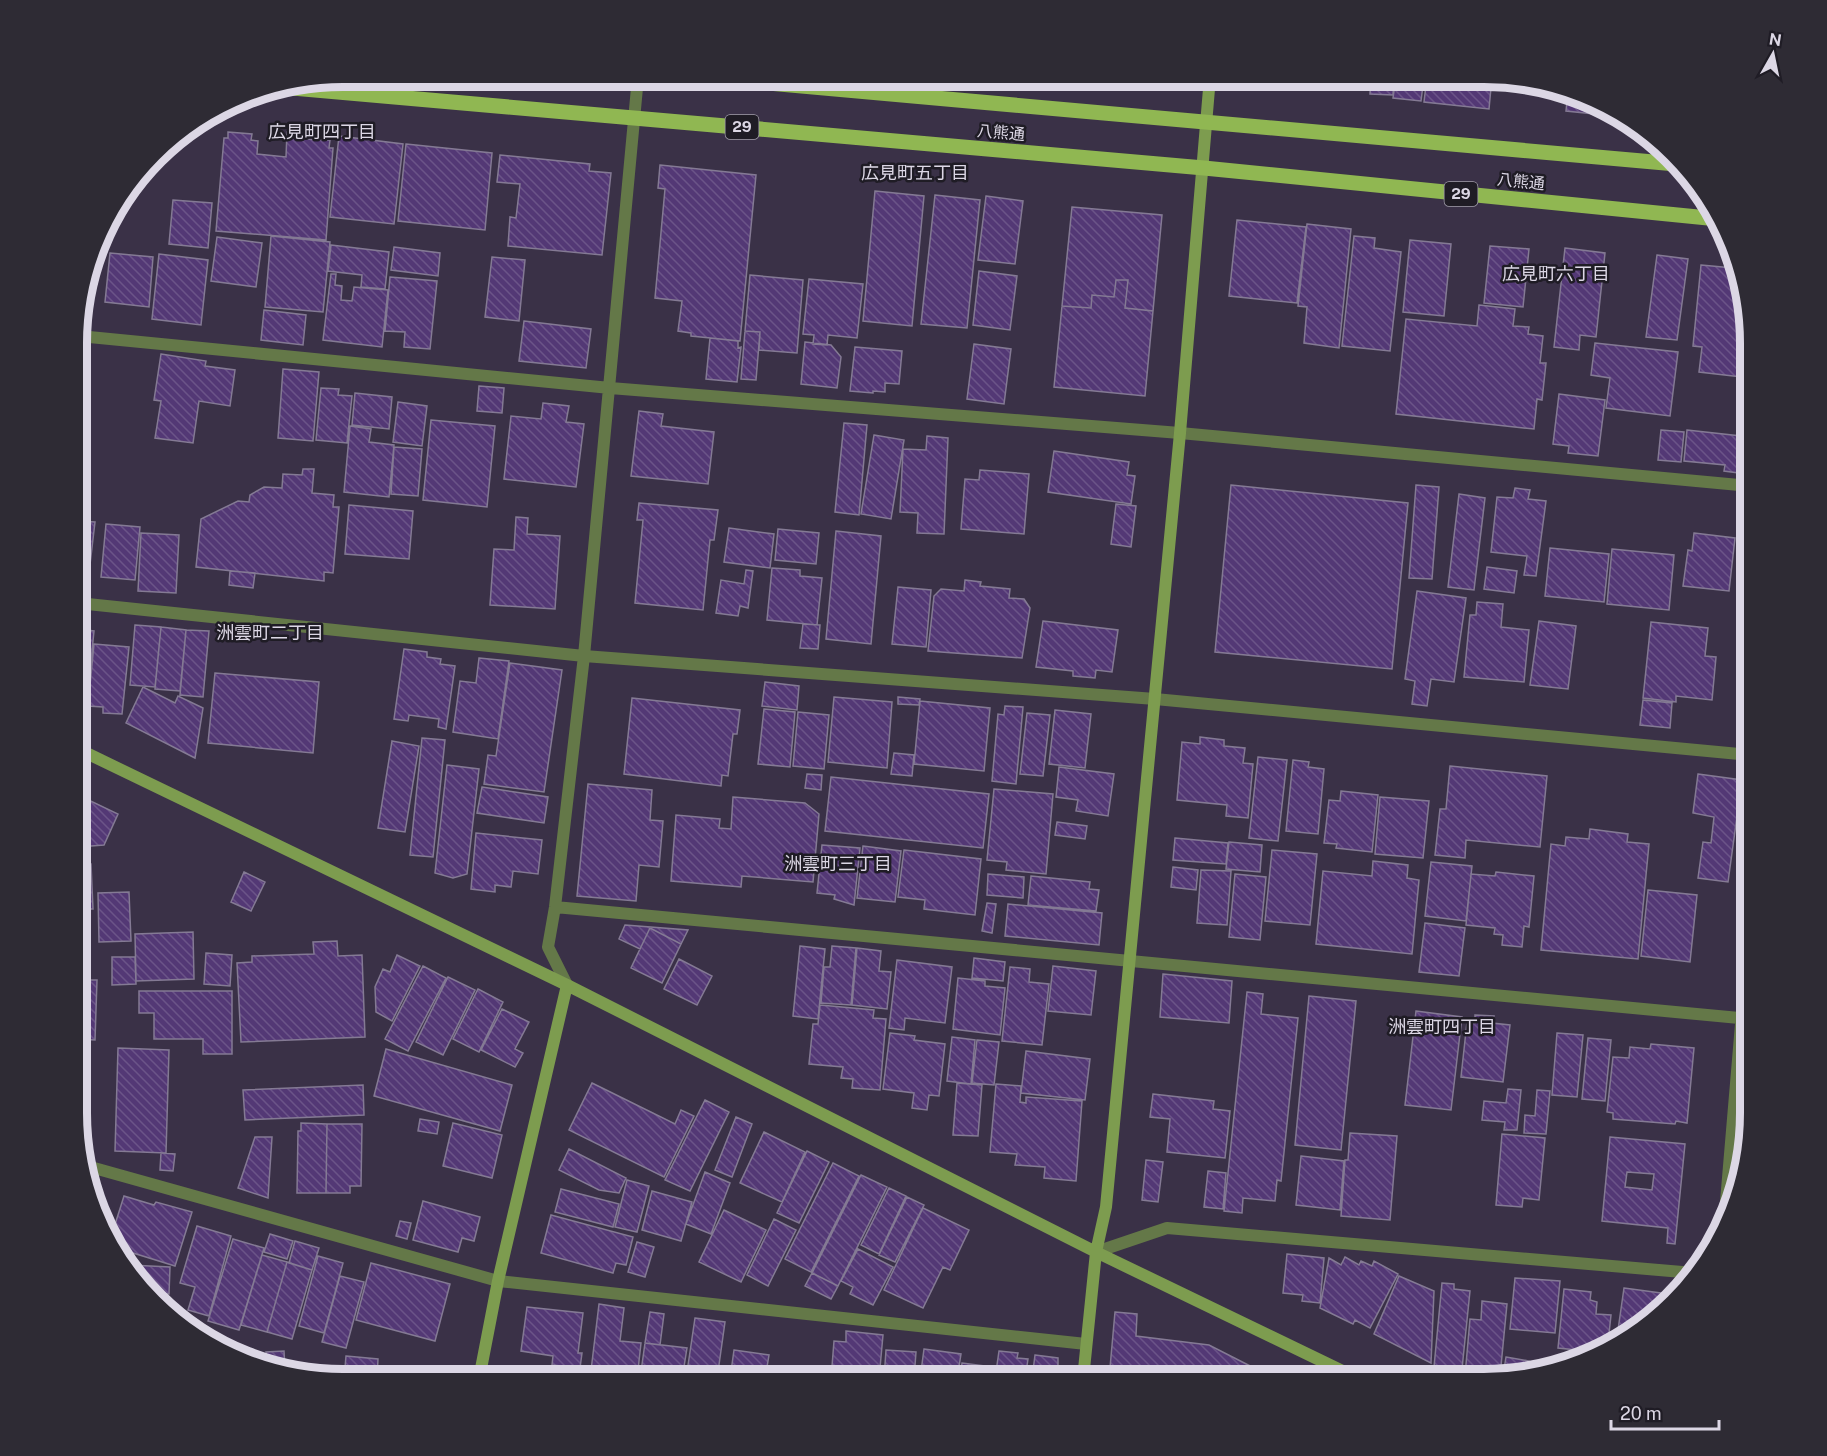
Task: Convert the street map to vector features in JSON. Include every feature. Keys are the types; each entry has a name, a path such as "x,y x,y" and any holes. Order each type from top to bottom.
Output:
{"main road":[{"name":"八熊通","path":"810,87 1666,163"},
{"name":"八熊通","path":"308,89 1204,168 1708,218"}],"street":[{"path":"481,1369 498,1281 567,985 548,947 555,907 584,656 637,87"},
{"path":"1084,1369 1096,1252 1106,1207 1180,434 1209,87"},
{"path":"87,337 610,388 1180,434 1740,485"},
{"path":"87,604 584,656 1155,699 1740,753"},
{"path":"87,753 567,985 1096,1252 1338,1369"},
{"path":"555,907 1740,1019"},
{"path":"1728,1190 1740,1068"},
{"path":"93,1168 498,1281 1086,1344"},
{"path":"1096,1252 1167,1228 1684,1272"}],"building":[{"path":"1370,87 1393,87 1393,95 1370,94"},
{"path":"1395,87 1423,87 1421,101 1393,98"},
{"path":"1426,87 1491,87 1489,109 1424,102"},
{"path":"1567,101 1600,115 1566,111"},
{"path":"228,132 252,134 251,140 258,141 257,154 286,157 287,132 304,133 303,139 330,140 329,148 333,148 326,240 216,231 224,138 228,138"},
{"path":"339,136 403,144 394,224 330,217"},
{"path":"406,144 492,153 485,230 398,221"},
{"path":"500,155 590,164 589,171 611,173 602,255 508,246 510,217 516,218 520,184 497,182"},
{"path":"660,165 756,175 740,341 691,336 691,333 678,331 682,301 655,298 665,189 658,188"},
{"path":"875,191 924,196 912,326 863,321"},
{"path":"935,195 980,200 967,328 921,324"},
{"path":"986,196 1023,201 1015,264 978,260"},
{"path":"173,200 212,203 208,248 169,244"},
{"path":"1072,207 1162,215 1153,311 1125,308 1128,280 1116,280 1114,297 1092,295 1091,308 1062,306"},
{"path":"1237,220 1306,227 1297,303 1229,296"},
{"path":"1307,224 1351,229 1339,348 1304,343 1307,307 1298,306"},
{"path":"271,236 330,242 323,312 265,307"},
{"path":"1354,236 1375,238 1374,248 1401,252 1390,351 1342,346"},
{"path":"217,237 262,243 256,287 211,281"},
{"path":"1410,240 1451,244 1444,316 1403,312"},
{"path":"331,245 389,252 385,289 361,287 362,275 328,271"},
{"path":"1490,246 1529,249 1523,307 1484,303"},
{"path":"394,247 440,253 438,276 391,270"},
{"path":"1565,248 1605,253 1596,337 1580,335 1579,350 1554,347"},
{"path":"110,253 153,257 149,307 105,302"},
{"path":"159,254 208,260 201,325 152,319"},
{"path":"1657,255 1688,259 1677,340 1646,337"},
{"path":"492,257 525,260 519,321 485,317"},
{"path":"1701,265 1728,268 1738,310 1740,377 1699,372 1702,347 1693,346"},
{"path":"979,271 1017,276 1010,330 973,325"},
{"path":"331,274 336,274 335,285 342,286 341,300 352,301 354,287 388,290 382,347 323,340"},
{"path":"750,275 803,280 797,353 759,350 760,332 745,331"},
{"path":"390,277 437,281 430,349 404,347 405,332 385,331"},
{"path":"809,279 863,284 857,338 828,335 827,345 813,344 814,335 803,334"},
{"path":"1116,280 1128,280 1125,308 1153,311 1145,396 1054,387 1062,306 1091,308 1092,295 1114,297"},
{"path":"1479,305 1515,309 1513,326 1529,327 1528,334 1543,336 1540,363 1546,363 1542,400 1537,399 1534,429 1396,414 1406,319 1477,326"},
{"path":"264,310 306,315 303,345 261,340"},
{"path":"524,321 591,329 586,368 519,361"},
{"path":"745,331 760,332 756,380 741,379"},
{"path":"710,338 738,341 738,348 741,347 737,382 706,379"},
{"path":"805,342 831,345 841,357 837,388 801,384"},
{"path":"1595,343 1678,352 1670,416 1606,408 1610,378 1591,375"},
{"path":"974,344 1011,349 1004,404 967,399"},
{"path":"855,347 902,351 899,384 885,383 885,392 850,391"},
{"path":"161,354 206,361 205,366 235,370 230,406 199,401 193,443 155,438 161,401 154,400"},
{"path":"283,369 319,372 313,441 278,438"},
{"path":"479,386 504,388 502,413 477,411"},
{"path":"321,388 339,389 338,395 352,396 347,443 316,440"},
{"path":"355,393 392,397 389,429 352,425"},
{"path":"1559,394 1605,400 1598,456 1568,453 1569,446 1553,444"},
{"path":"398,402 427,406 422,446 393,442"},
{"path":"543,403 569,406 566,422 584,424 576,487 504,479 511,416 541,419"},
{"path":"639,411 663,414 661,426 714,432 708,484 631,476"},
{"path":"431,420 495,426 487,507 423,500"},
{"path":"844,423 867,425 859,515 835,512"},
{"path":"350,426 371,429 369,442 394,445 389,497 344,492"},
{"path":"1661,430 1684,432 1681,462 1658,460"},
{"path":"1687,430 1740,436 1740,473 1724,471 1725,465 1684,461"},
{"path":"874,435 904,440 891,519 861,514"},
{"path":"927,436 948,438 944,534 917,533 918,513 900,512 903,449 926,450"},
{"path":"394,447 422,449 418,496 391,494"},
{"path":"1054,451 1129,462 1127,475 1135,476 1131,504 1048,492"},
{"path":"303,469 314,469 312,493 334,495 333,507 339,507 333,573 324,572 324,581 196,567 201,519 238,501 249,502 250,495 264,487 282,488 283,474 302,475"},
{"path":"980,470 1029,474 1024,534 961,529 965,479 979,480"},
{"path":"1231,485 1408,503 1392,669 1215,652"},
{"path":"1416,485 1439,487 1432,579 1409,578"},
{"path":"1515,488 1530,490 1528,499 1546,501 1536,576 1524,575 1527,556 1491,552 1497,497 1513,498"},
{"path":"1459,494 1485,498 1474,590 1448,587"},
{"path":"639,503 718,510 714,540 710,540 703,610 635,603 643,520 637,520"},
{"path":"1116,504 1136,506 1131,547 1111,544"},
{"path":"349,505 413,511 409,559 345,554"},
{"path":"516,517 528,518 527,534 560,536 555,609 490,605 494,549 514,550"},
{"path":"87,522 95,522 89,573 87,573"},
{"path":"106,524 140,527 135,580 101,577"},
{"path":"729,528 774,534 770,568 724,562"},
{"path":"778,529 819,533 816,564 775,560"},
{"path":"836,531 881,536 871,644 826,639"},
{"path":"141,533 179,535 176,593 138,591"},
{"path":"1694,533 1735,538 1729,591 1683,586 1688,550 1692,551"},
{"path":"1550,548 1609,554 1604,602 1545,596"},
{"path":"1612,549 1674,555 1669,610 1607,604"},
{"path":"1487,567 1517,571 1514,593 1484,589"},
{"path":"772,568 800,570 800,576 822,578 817,625 767,620"},
{"path":"746,570 753,571 748,608 740,606 738,616 716,613 721,580 744,584"},
{"path":"230,571 255,573 253,588 229,585"},
{"path":"965,580 981,582 980,586 1010,589 1009,598 1024,599 1030,608 1022,658 928,651 934,596 941,589 964,591"},
{"path":"898,587 931,590 926,647 892,644"},
{"path":"1417,591 1466,598 1454,682 1431,679 1427,706 1412,704 1415,681 1405,679"},
{"path":"1477,602 1503,604 1501,627 1529,630 1524,682 1464,677 1470,615 1476,615"},
{"path":"1043,621 1118,630 1112,672 1096,670 1095,678 1073,676 1073,671 1036,667"},
{"path":"1539,621 1576,626 1568,689 1530,685"},
{"path":"1651,622 1708,628 1705,656 1716,657 1712,700 1676,696 1676,702 1643,698"},
{"path":"803,624 820,625 818,649 800,648"},
{"path":"135,625 161,627 155,687 130,685"},
{"path":"161,627 186,630 180,691 155,689"},
{"path":"87,630 94,631 87,691"},
{"path":"186,630 209,631 203,697 180,695"},
{"path":"94,644 129,647 122,714 103,713 103,707 88,706"},
{"path":"404,649 427,652 427,657 441,659 440,664 455,666 446,729 438,727 439,719 409,715 408,721 394,719"},
{"path":"479,658 509,661 498,739 453,732 460,681 476,683"},
{"path":"510,663 562,670 544,792 484,784 488,755 496,756"},
{"path":"215,673 319,682 313,753 208,743"},
{"path":"765,682 799,686 797,710 762,706"},
{"path":"143,687 175,703 178,696 203,708 195,758 126,723"},
{"path":"834,697 892,702 887,768 828,762"},
{"path":"898,697 920,699 919,705 898,704"},
{"path":"632,698 740,710 737,734 733,734 728,776 722,775 721,786 624,774"},
{"path":"1643,700 1672,703 1670,728 1640,725"},
{"path":"920,701 990,708 984,771 914,764"},
{"path":"1005,706 1023,707 1016,784 992,781 998,714 1004,715"},
{"path":"764,709 795,712 790,767 758,764"},
{"path":"1055,710 1091,714 1085,768 1049,764"},
{"path":"798,712 829,715 824,769 793,766"},
{"path":"1027,713 1050,715 1043,776 1020,774"},
{"path":"1200,737 1224,740 1224,746 1245,748 1243,763 1253,764 1248,818 1226,816 1227,805 1177,800 1182,742 1200,744"},
{"path":"422,738 445,740 433,857 410,855"},
{"path":"392,741 419,746 405,832 378,828"},
{"path":"894,753 914,755 912,776 891,774"},
{"path":"1258,757 1287,760 1278,841 1249,838"},
{"path":"1293,760 1309,762 1308,767 1324,769 1318,834 1286,831"},
{"path":"447,765 479,769 467,874 453,878 435,873"},
{"path":"1450,766 1547,776 1540,847 1466,840 1465,858 1435,855 1440,809 1446,809"},
{"path":"1059,767 1114,774 1108,816 1076,811 1078,800 1056,797"},
{"path":"807,774 822,775 821,790 805,788"},
{"path":"1698,774 1740,780 1728,882 1698,878 1703,842 1711,843 1714,817 1693,813"},
{"path":"831,777 989,794 983,848 825,831"},
{"path":"588,784 652,790 650,820 663,821 659,867 639,865 636,901 577,896"},
{"path":"482,787 548,797 544,823 477,813"},
{"path":"994,789 1053,794 1046,874 1006,870 1007,862 987,860"},
{"path":"1341,791 1378,795 1372,852 1336,848 1337,844 1324,843 1329,800 1340,801"},
{"path":"733,797 805,803 819,814 813,882 742,876 741,887 671,881 676,815 720,819 719,828 731,829"},
{"path":"1380,797 1429,801 1423,858 1375,854"},
{"path":"87,799 118,814 104,845 87,846"},
{"path":"1057,822 1087,826 1085,839 1055,835"},
{"path":"1590,829 1628,834 1627,842 1649,844 1638,959 1541,950 1551,844 1565,846 1566,837 1589,839"},
{"path":"476,833 542,840 538,874 513,871 511,887 495,885 495,892 471,889"},
{"path":"1175,838 1228,843 1226,864 1173,860"},
{"path":"1229,842 1262,845 1260,872 1226,869"},
{"path":"822,845 860,848 854,905 834,899 835,895 817,893"},
{"path":"863,846 901,851 895,902 857,898"},
{"path":"904,850 981,859 975,915 924,909 925,900 898,897"},
{"path":"1272,850 1317,854 1310,925 1265,921"},
{"path":"1373,861 1408,865 1407,878 1419,880 1412,954 1316,944 1323,871 1372,876"},
{"path":"1431,862 1472,866 1466,921 1425,916"},
{"path":"87,864 91,864 93,909 87,909"},
{"path":"1173,867 1198,870 1196,890 1171,887"},
{"path":"1201,870 1231,871 1227,925 1197,923"},
{"path":"244,872 265,882 251,911 231,902"},
{"path":"1496,872 1534,876 1529,927 1524,926 1522,947 1502,945 1503,935 1494,934 1495,928 1466,925 1471,874 1495,876"},
{"path":"988,874 1024,877 1023,898 987,895"},
{"path":"1235,874 1266,877 1260,940 1229,937"},
{"path":"1031,876 1090,882 1089,889 1099,890 1096,911 1028,905"},
{"path":"1648,890 1697,895 1690,962 1641,956"},
{"path":"129,892 131,941 99,942 98,893"},
{"path":"987,903 996,904 992,933 982,931"},
{"path":"1008,904 1102,913 1099,945 1005,936"},
{"path":"1425,923 1465,928 1459,976 1419,972"},
{"path":"625,925 688,930 681,944 650,928 640,949 619,939"},
{"path":"650,928 681,944 662,983 631,968"},
{"path":"193,932 194,979 136,981 135,934"},
{"path":"337,941 338,956 362,955 365,1037 241,1042 237,963 252,962 252,956 314,954 313,942"},
{"path":"800,946 825,949 818,1019 793,1016"},
{"path":"832,946 856,948 851,1005 821,1003 824,967 830,967"},
{"path":"857,948 881,951 879,971 891,972 887,1009 852,1005"},
{"path":"206,953 232,955 230,986 204,984"},
{"path":"397,955 420,966 392,1021 376,1012 375,987 383,969 390,972"},
{"path":"112,957 135,957 136,984 112,985"},
{"path":"974,958 1005,962 1003,981 972,978"},
{"path":"679,959 712,976 697,1005 664,989"},
{"path":"897,960 952,967 945,1023 905,1018 904,1030 889,1028"},
{"path":"423,966 446,978 408,1051 385,1039"},
{"path":"1053,966 1096,971 1091,1015 1048,1011"},
{"path":"1010,967 1030,969 1029,982 1049,984 1042,1045 1002,1041"},
{"path":"1163,974 1232,981 1229,1023 1160,1017"},
{"path":"448,977 475,990 443,1055 416,1042"},
{"path":"958,978 985,981 985,986 1005,988 1000,1035 953,1029"},
{"path":"87,980 97,980 95,1040 87,1040"},
{"path":"478,989 503,1002 479,1052 453,1039"},
{"path":"139,991 232,991 232,1054 203,1054 203,1039 154,1039 154,1013 139,1013"},
{"path":"1247,992 1263,994 1261,1014 1298,1018 1281,1181 1277,1180 1275,1201 1243,1198 1242,1213 1224,1211"},
{"path":"1309,996 1356,1001 1341,1150 1295,1145"},
{"path":"820,1005 874,1010 873,1018 886,1019 880,1090 852,1088 853,1079 841,1078 843,1067 809,1064 813,1024 818,1024"},
{"path":"502,1009 529,1022 515,1049 523,1053 515,1067 481,1050"},
{"path":"1416,1011 1462,1017 1451,1110 1405,1105"},
{"path":"1475,1015 1494,1016 1492,1023 1510,1025 1503,1082 1461,1077 1467,1022 1475,1023"},
{"path":"890,1033 915,1036 914,1040 945,1044 939,1096 929,1095 927,1110 912,1108 914,1093 883,1089"},
{"path":"1557,1033 1583,1035 1577,1097 1552,1095"},
{"path":"952,1037 975,1040 971,1084 947,1081"},
{"path":"1588,1038 1611,1040 1605,1101 1582,1099"},
{"path":"977,1040 999,1042 994,1085 972,1083"},
{"path":"1651,1044 1694,1048 1687,1123 1613,1119 1613,1113 1607,1112 1613,1057 1629,1058 1630,1047 1650,1049"},
{"path":"118,1048 169,1050 166,1153 115,1151"},
{"path":"386,1049 512,1085 500,1131 374,1096"},
{"path":"1026,1051 1090,1059 1085,1100 1021,1093"},
{"path":"592,1083 675,1124 681,1110 694,1116 664,1177 569,1130"},
{"path":"957,1083 982,1085 978,1136 953,1135"},
{"path":"996,1084 1021,1086 1020,1102 1026,1103 1026,1097 1082,1101 1076,1181 1044,1178 1045,1167 1015,1165 1017,1154 990,1152"},
{"path":"363,1085 364,1115 245,1120 243,1090"},
{"path":"1508,1089 1521,1090 1517,1130 1504,1130 1505,1122 1482,1120 1484,1101 1506,1103"},
{"path":"1537,1090 1550,1091 1546,1134 1524,1133 1525,1115 1535,1116"},
{"path":"1153,1094 1214,1101 1213,1109 1230,1111 1225,1158 1167,1152 1170,1119 1150,1117"},
{"path":"705,1100 729,1112 690,1191 665,1180"},
{"path":"736,1117 752,1124 732,1177 715,1170"},
{"path":"420,1119 439,1122 437,1134 418,1131"},
{"path":"301,1123 327,1124 326,1193 297,1193 298,1131 301,1131"},
{"path":"453,1123 502,1135 492,1178 443,1166"},
{"path":"327,1124 362,1124 361,1186 350,1186 350,1193 326,1193"},
{"path":"764,1132 805,1152 782,1202 740,1183"},
{"path":"1350,1133 1397,1136 1390,1220 1341,1216 1345,1160 1348,1160"},
{"path":"1502,1134 1545,1138 1539,1200 1523,1198 1522,1207 1496,1205"},
{"path":"255,1137 272,1137 268,1198 238,1188"},
{"path":"1610,1137 1685,1144 1675,1244 1667,1243 1668,1228 1602,1221","holes":["1627,1172 1654,1174 1652,1190 1625,1187"]},
{"path":"569,1149 626,1178 619,1193 599,1190 559,1170"},
{"path":"807,1151 829,1162 799,1223 777,1213"},
{"path":"161,1153 175,1154 173,1171 160,1170"},
{"path":"1301,1156 1344,1161 1340,1210 1296,1205"},
{"path":"1146,1160 1163,1162 1158,1202 1142,1200"},
{"path":"833,1163 859,1176 811,1272 785,1259"},
{"path":"1208,1171 1226,1173 1223,1209 1204,1207"},
{"path":"705,1172 730,1183 711,1234 686,1224"},
{"path":"861,1175 887,1187 838,1286 812,1273"},
{"path":"627,1180 649,1186 637,1232 615,1227"},
{"path":"889,1188 906,1196 879,1254 861,1245"},
{"path":"561,1189 619,1204 613,1227 555,1212"},
{"path":"652,1191 692,1202 681,1241 642,1230"},
{"path":"124,1196 154,1205 156,1202 192,1212 175,1266 128,1251 114,1228"},
{"path":"907,1197 924,1205 895,1262 879,1255"},
{"path":"423,1201 480,1217 474,1241 462,1238 458,1252 413,1240"},
{"path":"923,1208 969,1230 950,1270 943,1267 923,1308 884,1290"},
{"path":"724,1210 766,1230 741,1282 699,1262"},
{"path":"551,1215 633,1237 626,1265 616,1263 613,1273 541,1253"},
{"path":"774,1219 796,1230 768,1286 747,1275"},
{"path":"400,1221 411,1223 407,1239 396,1236"},
{"path":"197,1226 231,1236 209,1316 188,1310 195,1287 180,1283"},
{"path":"270,1234 293,1241 287,1259 264,1252"},
{"path":"233,1239 264,1248 239,1330 208,1321"},
{"path":"295,1241 319,1248 312,1270 289,1263"},
{"path":"637,1242 654,1247 645,1277 628,1272"},
{"path":"858,1249 893,1267 873,1305 850,1294 853,1287 841,1281"},
{"path":"1287,1254 1324,1258 1320,1303 1302,1301 1303,1295 1283,1293"},
{"path":"262,1255 287,1262 267,1332 241,1325"},
{"path":"318,1256 343,1263 324,1333 299,1326"},
{"path":"1345,1257 1359,1265 1361,1261 1372,1266 1374,1261 1398,1274 1370,1328 1355,1320 1353,1324 1320,1308 1329,1258 1341,1265"},
{"path":"287,1262 312,1270 292,1339 267,1332"},
{"path":"371,1263 450,1284 435,1341 356,1320"},
{"path":"137,1265 170,1267 169,1294 162,1294"},
{"path":"812,1273 838,1286 831,1299 805,1286"},
{"path":"340,1276 364,1282 346,1348 322,1342"},
{"path":"1399,1276 1434,1291 1431,1363 1374,1334"},
{"path":"1515,1278 1560,1281 1555,1333 1510,1329"},
{"path":"1442,1283 1454,1284 1454,1289 1470,1291 1462,1369 1434,1367"},
{"path":"1624,1288 1665,1294 1640,1316 1618,1331"},
{"path":"1564,1289 1591,1292 1590,1300 1597,1302 1596,1314 1611,1315 1609,1337 1579,1350 1558,1348"},
{"path":"1482,1301 1507,1304 1501,1368 1466,1369 1470,1319 1481,1320"},
{"path":"599,1304 624,1308 620,1341 641,1343 638,1369 591,1369"},
{"path":"527,1307 583,1313 578,1353 582,1353 580,1368 552,1365 553,1356 521,1351"},
{"path":"650,1312 664,1314 660,1345 645,1343"},
{"path":"1115,1312 1137,1314 1136,1336 1209,1345 1256,1369 1110,1369"},
{"path":"695,1318 725,1322 718,1369 687,1369"},
{"path":"846,1331 883,1335 880,1369 832,1369 834,1341 846,1342"},
{"path":"645,1343 687,1348 684,1369 641,1369"},
{"path":"924,1349 961,1354 959,1369 921,1369"},
{"path":"734,1350 769,1355 767,1369 731,1369"},
{"path":"886,1350 916,1352 915,1369 885,1369"},
{"path":"284,1351 285,1362 267,1357 266,1352"},
{"path":"999,1351 1018,1353 1017,1358 1028,1359 1026,1369 996,1369"},
{"path":"1035,1355 1058,1358 1058,1366 1066,1367 1066,1369 1033,1369"},
{"path":"346,1356 378,1359 378,1369 345,1369"},
{"path":"1506,1357 1529,1361 1528,1365 1504,1368"},
{"path":"962,1363 992,1367 992,1369 961,1369"}],"district":[{"name":"広見町四丁目","path":"322,132"},
{"name":"広見町五丁目","path":"915,173"},
{"name":"広見町六丁目","path":"1556,274"},
{"name":"洲雲町二丁目","path":"270,633"},
{"name":"洲雲町三丁目","path":"838,864"},
{"name":"洲雲町四丁目","path":"1442,1027"}]}
